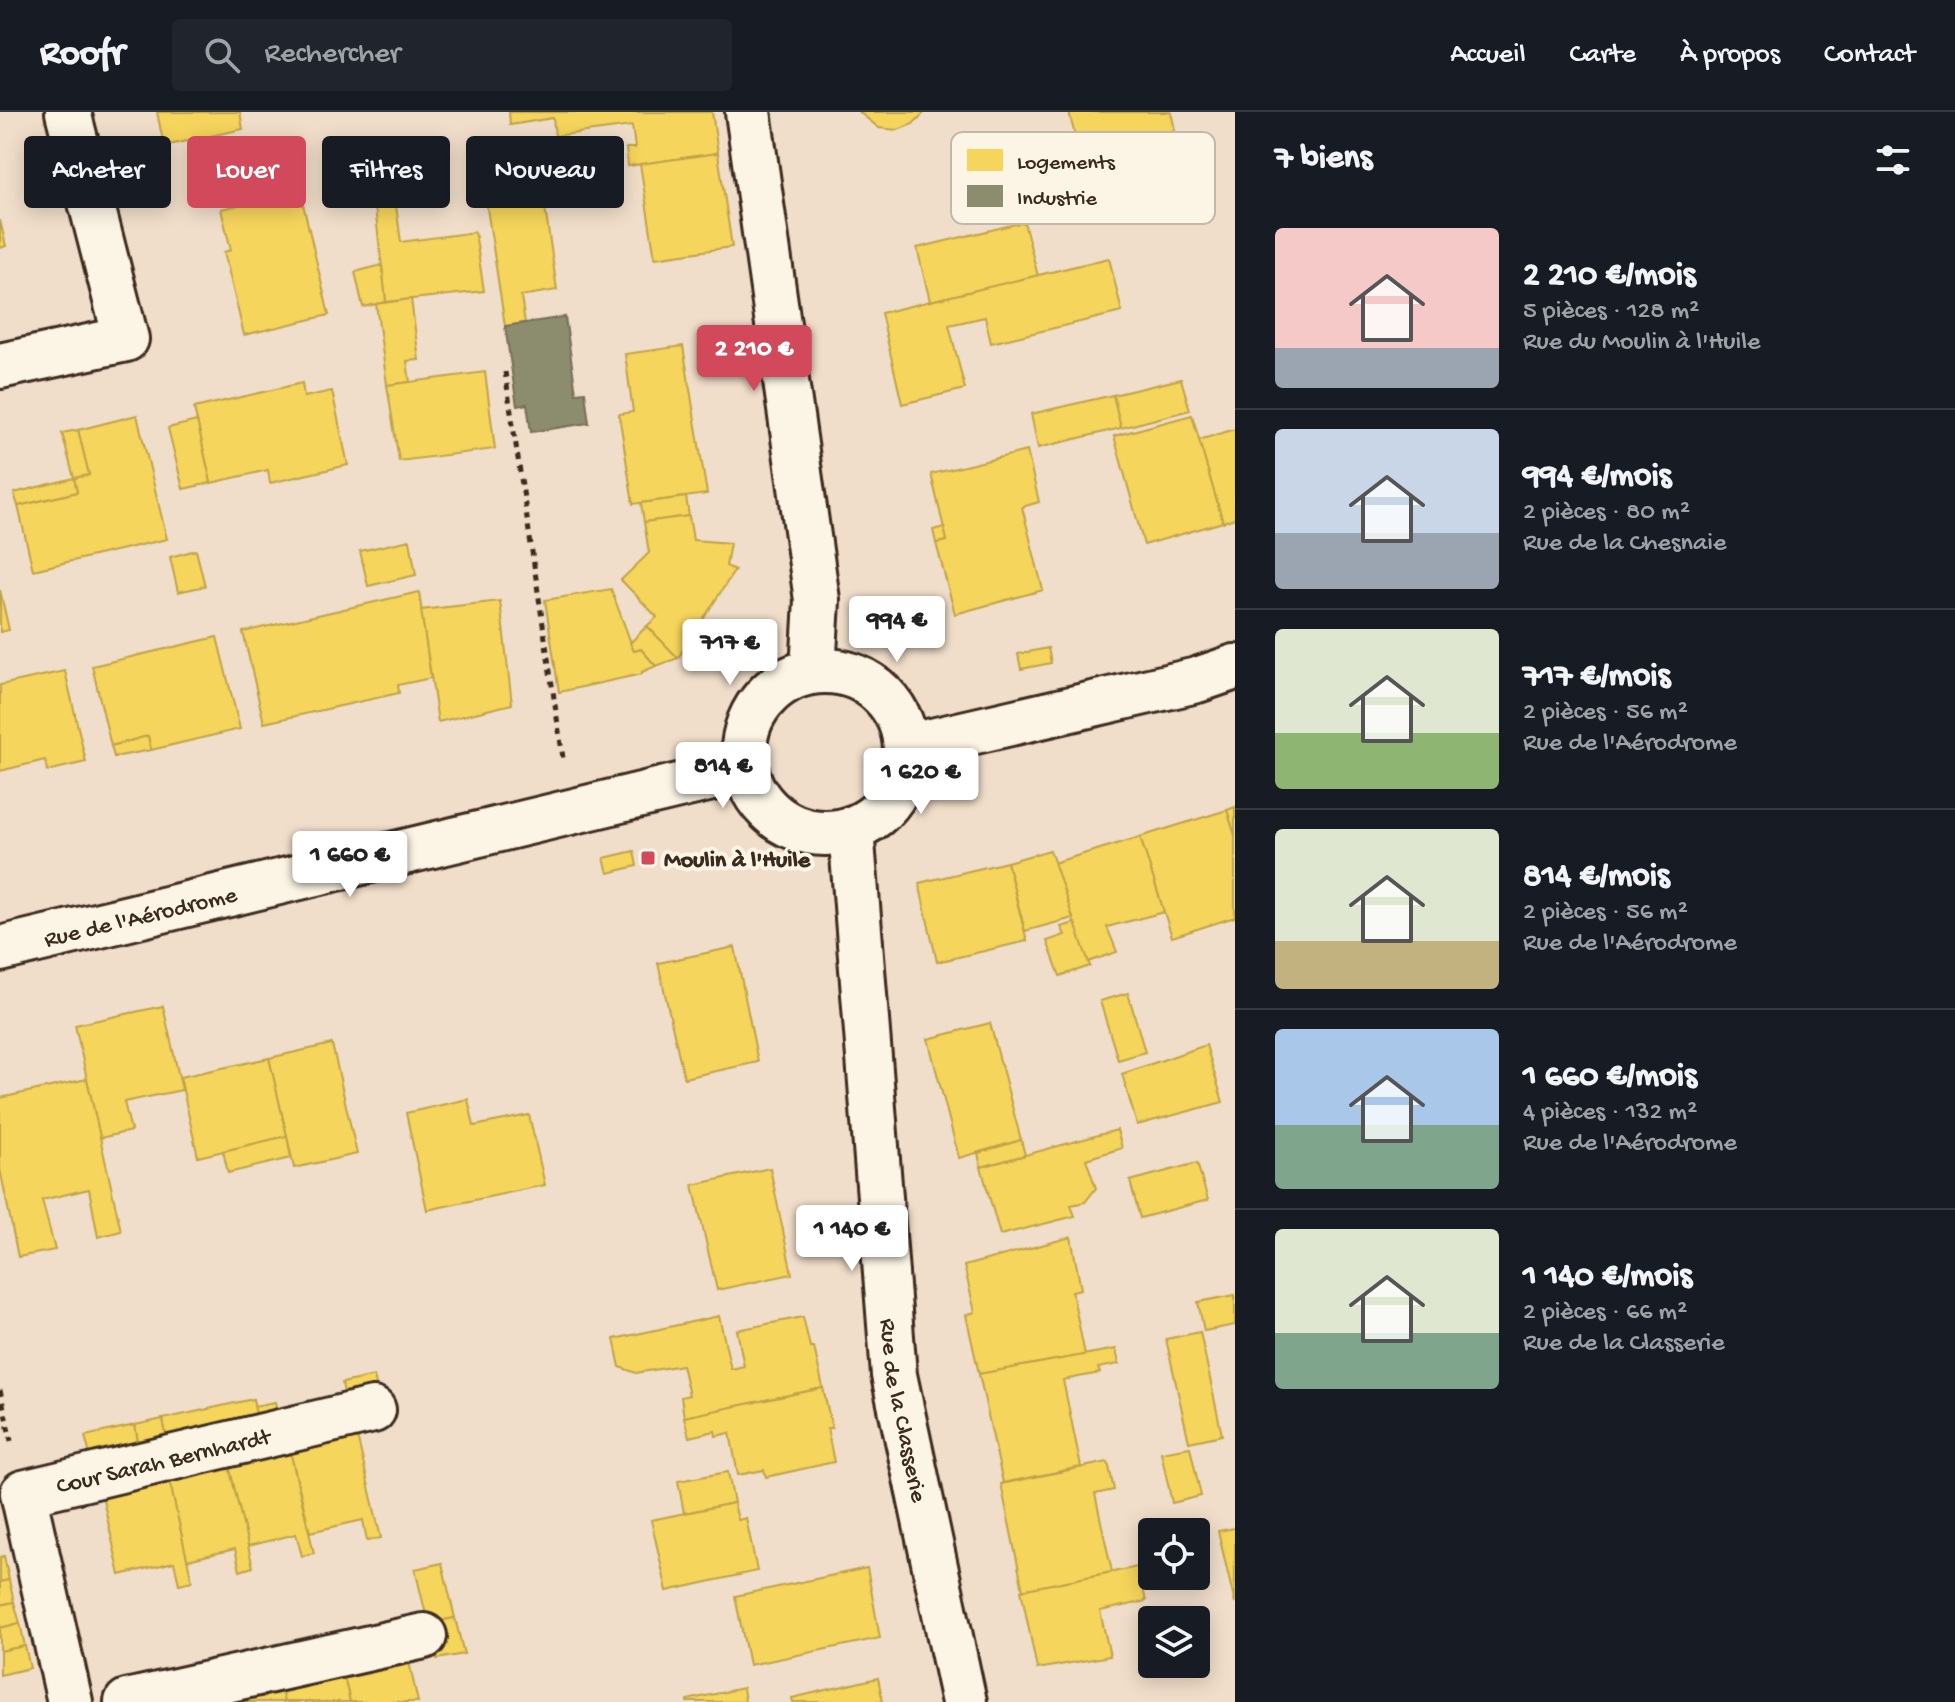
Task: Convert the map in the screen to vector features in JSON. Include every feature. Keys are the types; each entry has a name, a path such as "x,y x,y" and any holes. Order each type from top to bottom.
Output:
{"street":[{"path":"0,366 126,339 68,112"},
{"path":"748,112 817,600 813,671"},
{"path":"906,747 1197,680 1235,667"},
{"path":"813,671 839,672 864,681 885,698 900,720 906,747 903,773 892,797 874,817 851,829 824,834 797,828 774,816 756,795 745,770 747,730 765,696 787,680 813,671"},
{"name":"Rue de l'Aérodrome","path":"0,949 745,770"},
{"name":"Rue de la Classerie","path":"851,829 894,1375 964,1702"},
{"name":"Cour Sarah Bernhardt","path":"70,1702 23,1493 373,1410"},
{"path":"127,1702 424,1636"}],"path":[{"path":"505,372 570,810"}],"building: Logements":[{"path":"157,112 240,112 243,129 210,136 187,136 187,141 171,144 171,136 162,136"},
{"path":"509,112 712,112 718,153 628,166 626,148 635,148 632,126 555,136 553,118 510,125"},
{"path":"859,112 925,112 913,124 898,130 879,128"},
{"path":"1069,112 1171,112 1175,130 1166,132 1074,132"},
{"path":"718,153 732,247 655,258 640,164"},
{"path":"304,208 329,315 244,335 224,252 231,250 221,209"},
{"path":"375,208 396,208 401,242 475,232 484,291 386,302"},
{"path":"487,208 545,208 557,290 521,296 525,323 505,326"},
{"path":"0,220 6,246 0,248"},
{"path":"1025,224 1038,276 930,301 917,248"},
{"path":"1109,258 1122,312 991,343 985,317 949,325 965,389 902,404 881,313"},
{"path":"382,265 386,302 363,307 355,272"},
{"path":"411,299 419,360 407,361 410,382 387,385 376,304"},
{"path":"683,346 707,494 633,504 619,414 633,412 625,354"},
{"path":"485,372 495,449 399,461 387,385"},
{"path":"1181,379 1190,410 1121,428 1113,395"},
{"path":"302,383 304,397 332,391 348,465 270,483 268,470 211,483 194,408"},
{"path":"1113,395 1121,428 1038,448 1031,414"},
{"path":"137,415 167,539 33,570 18,506 77,492 74,478 89,475 78,430"},
{"path":"1192,415 1223,522 1144,545 1114,436"},
{"path":"197,421 211,483 183,489 168,428"},
{"path":"1235,429 1235,518 1223,522 1199,440"},
{"path":"78,430 89,475 74,478 62,433"},
{"path":"1027,451 1039,502 1022,507 1043,590 955,614 936,543 947,541 931,474"},
{"path":"74,478 77,492 18,506 14,493"},
{"path":"686,497 689,516 644,522 641,503"},
{"path":"689,516 693,540 730,543 726,566 735,570 678,658 647,626 657,617 621,580 649,553 644,522"},
{"path":"944,527 947,541 936,543 933,530"},
{"path":"410,540 416,575 368,586 360,551"},
{"path":"196,550 205,586 178,592 170,557"},
{"path":"611,589 634,651 641,649 656,666 642,674 559,692 545,600"},
{"path":"0,590 9,630 0,632"},
{"path":"419,592 431,678 398,685 399,693 264,723 243,632"},
{"path":"500,601 512,704 438,722 421,610"},
{"path":"647,626 678,658 656,666 641,649 634,651 630,643"},
{"path":"217,637 240,729 151,750 148,736 111,746 92,666"},
{"path":"1048,648 1051,663 1021,669 1018,654"},
{"path":"65,671 86,762 47,771 45,760 0,771 0,685"},
{"path":"148,736 151,750 114,757 111,746"},
{"path":"1235,807 1235,836 1227,810"},
{"path":"1227,810 1235,836 1235,917 1172,937 1140,837"},
{"path":"1140,837 1164,912 1107,927 1117,952 1088,962 1053,863"},
{"path":"1050,850 1073,918 1025,931 1007,862"},
{"path":"634,851 637,866 608,873 604,858"},
{"path":"1007,862 1027,941 937,962 919,883"},
{"path":"1075,923 1090,966 1060,976 1047,941 1065,935 1061,927"},
{"path":"735,947 758,1062 684,1078 658,963"},
{"path":"1128,993 1145,1052 1118,1060 1100,1001"},
{"path":"163,1006 182,1090 124,1102 131,1131 100,1138 75,1025"},
{"path":"990,1023 1021,1140 959,1158 928,1039"},
{"path":"332,1044 357,1154 294,1168 269,1058"},
{"path":"1206,1045 1223,1102 1137,1125 1122,1074"},
{"path":"269,1058 287,1136 198,1157 180,1077"},
{"path":"87,1079 121,1231 98,1237 89,1189 42,1200 55,1250 18,1257 0,1169 0,1098"},
{"path":"468,1099 474,1126 529,1115 545,1185 427,1210 406,1113"},
{"path":"1117,1130 1122,1148 1086,1159 1096,1188 1085,1202 1071,1205 1075,1216 1000,1235 981,1167"},
{"path":"287,1136 291,1158 228,1173 223,1151"},
{"path":"1021,1140 1025,1155 981,1167 978,1153"},
{"path":"1197,1163 1208,1200 1140,1218 1130,1181"},
{"path":"770,1168 792,1274 717,1290 693,1185"},
{"path":"1071,1237 1081,1289 1072,1291 1085,1355 979,1374 966,1315 975,1312 964,1266"},
{"path":"1235,1295 1235,1325 1204,1331 1198,1302"},
{"path":"719,1316 731,1369 744,1366 737,1330 803,1317 810,1347 814,1347 823,1388 684,1417 681,1397 689,1395 682,1365 636,1373 620,1367 614,1339"},
{"path":"1200,1332 1222,1435 1189,1442 1166,1339"},
{"path":"1116,1349 1119,1364 1098,1368 1100,1373 1063,1380 1081,1467 1003,1483 979,1374"},
{"path":"374,1376 377,1390 345,1399 342,1383"},
{"path":"823,1388 832,1428 827,1428 834,1462 766,1477 764,1470 738,1475 730,1433 716,1436 715,1431 689,1437 684,1417"},
{"path":"253,1399 258,1420 167,1441 163,1419"},
{"path":"275,1402 278,1416 258,1420 254,1406"},
{"path":"163,1419 167,1441 139,1448 135,1425"},
{"path":"135,1425 139,1448 91,1459 85,1436"},
{"path":"357,1436 381,1538 367,1541 363,1520 310,1532 290,1451"},
{"path":"1190,1447 1201,1496 1172,1503 1161,1452"},
{"path":"290,1451 314,1553 302,1556 296,1534 248,1546 229,1466"},
{"path":"1108,1462 1114,1490 1095,1494 1112,1572 1023,1590 1001,1484"},
{"path":"229,1466 253,1567 240,1571 235,1549 187,1560 169,1479"},
{"path":"728,1472 734,1503 684,1513 678,1481"},
{"path":"169,1479 192,1581 179,1584 174,1562 120,1575 102,1495"},
{"path":"734,1503 738,1520 746,1518 757,1571 667,1591 651,1520"},
{"path":"1235,1528 1235,1604 1218,1531"},
{"path":"4,1556 9,1580 0,1582 0,1557"},
{"path":"442,1563 455,1618 428,1623 415,1569"},
{"path":"1138,1567 1138,1590 1143,1590 1146,1601 1100,1611 1110,1656 1037,1669 1021,1590"},
{"path":"867,1568 880,1638 749,1665 735,1596"},
{"path":"9,1580 14,1602 0,1605 0,1582"},
{"path":"14,1602 20,1623 0,1628 0,1605"},
{"path":"455,1618 464,1654 437,1659 428,1623"},
{"path":"20,1623 25,1646 0,1651 0,1628"},
{"path":"25,1646 30,1668 0,1675 0,1651"},
{"path":"409,1662 418,1702 350,1702 344,1677"},
{"path":"344,1677 350,1702 284,1702 281,1691"},
{"path":"878,1678 883,1702 793,1702 792,1698"},
{"path":"743,1688 745,1702 687,1702 687,1700"},
{"path":"281,1691 284,1702 232,1702"}],"building: Industrie":[{"path":"565,317 576,393 585,392 589,423 531,432 527,404 517,406 505,326"}],"place":[{"name":"Moulin à l'Huile","path":"648,858"}]}
